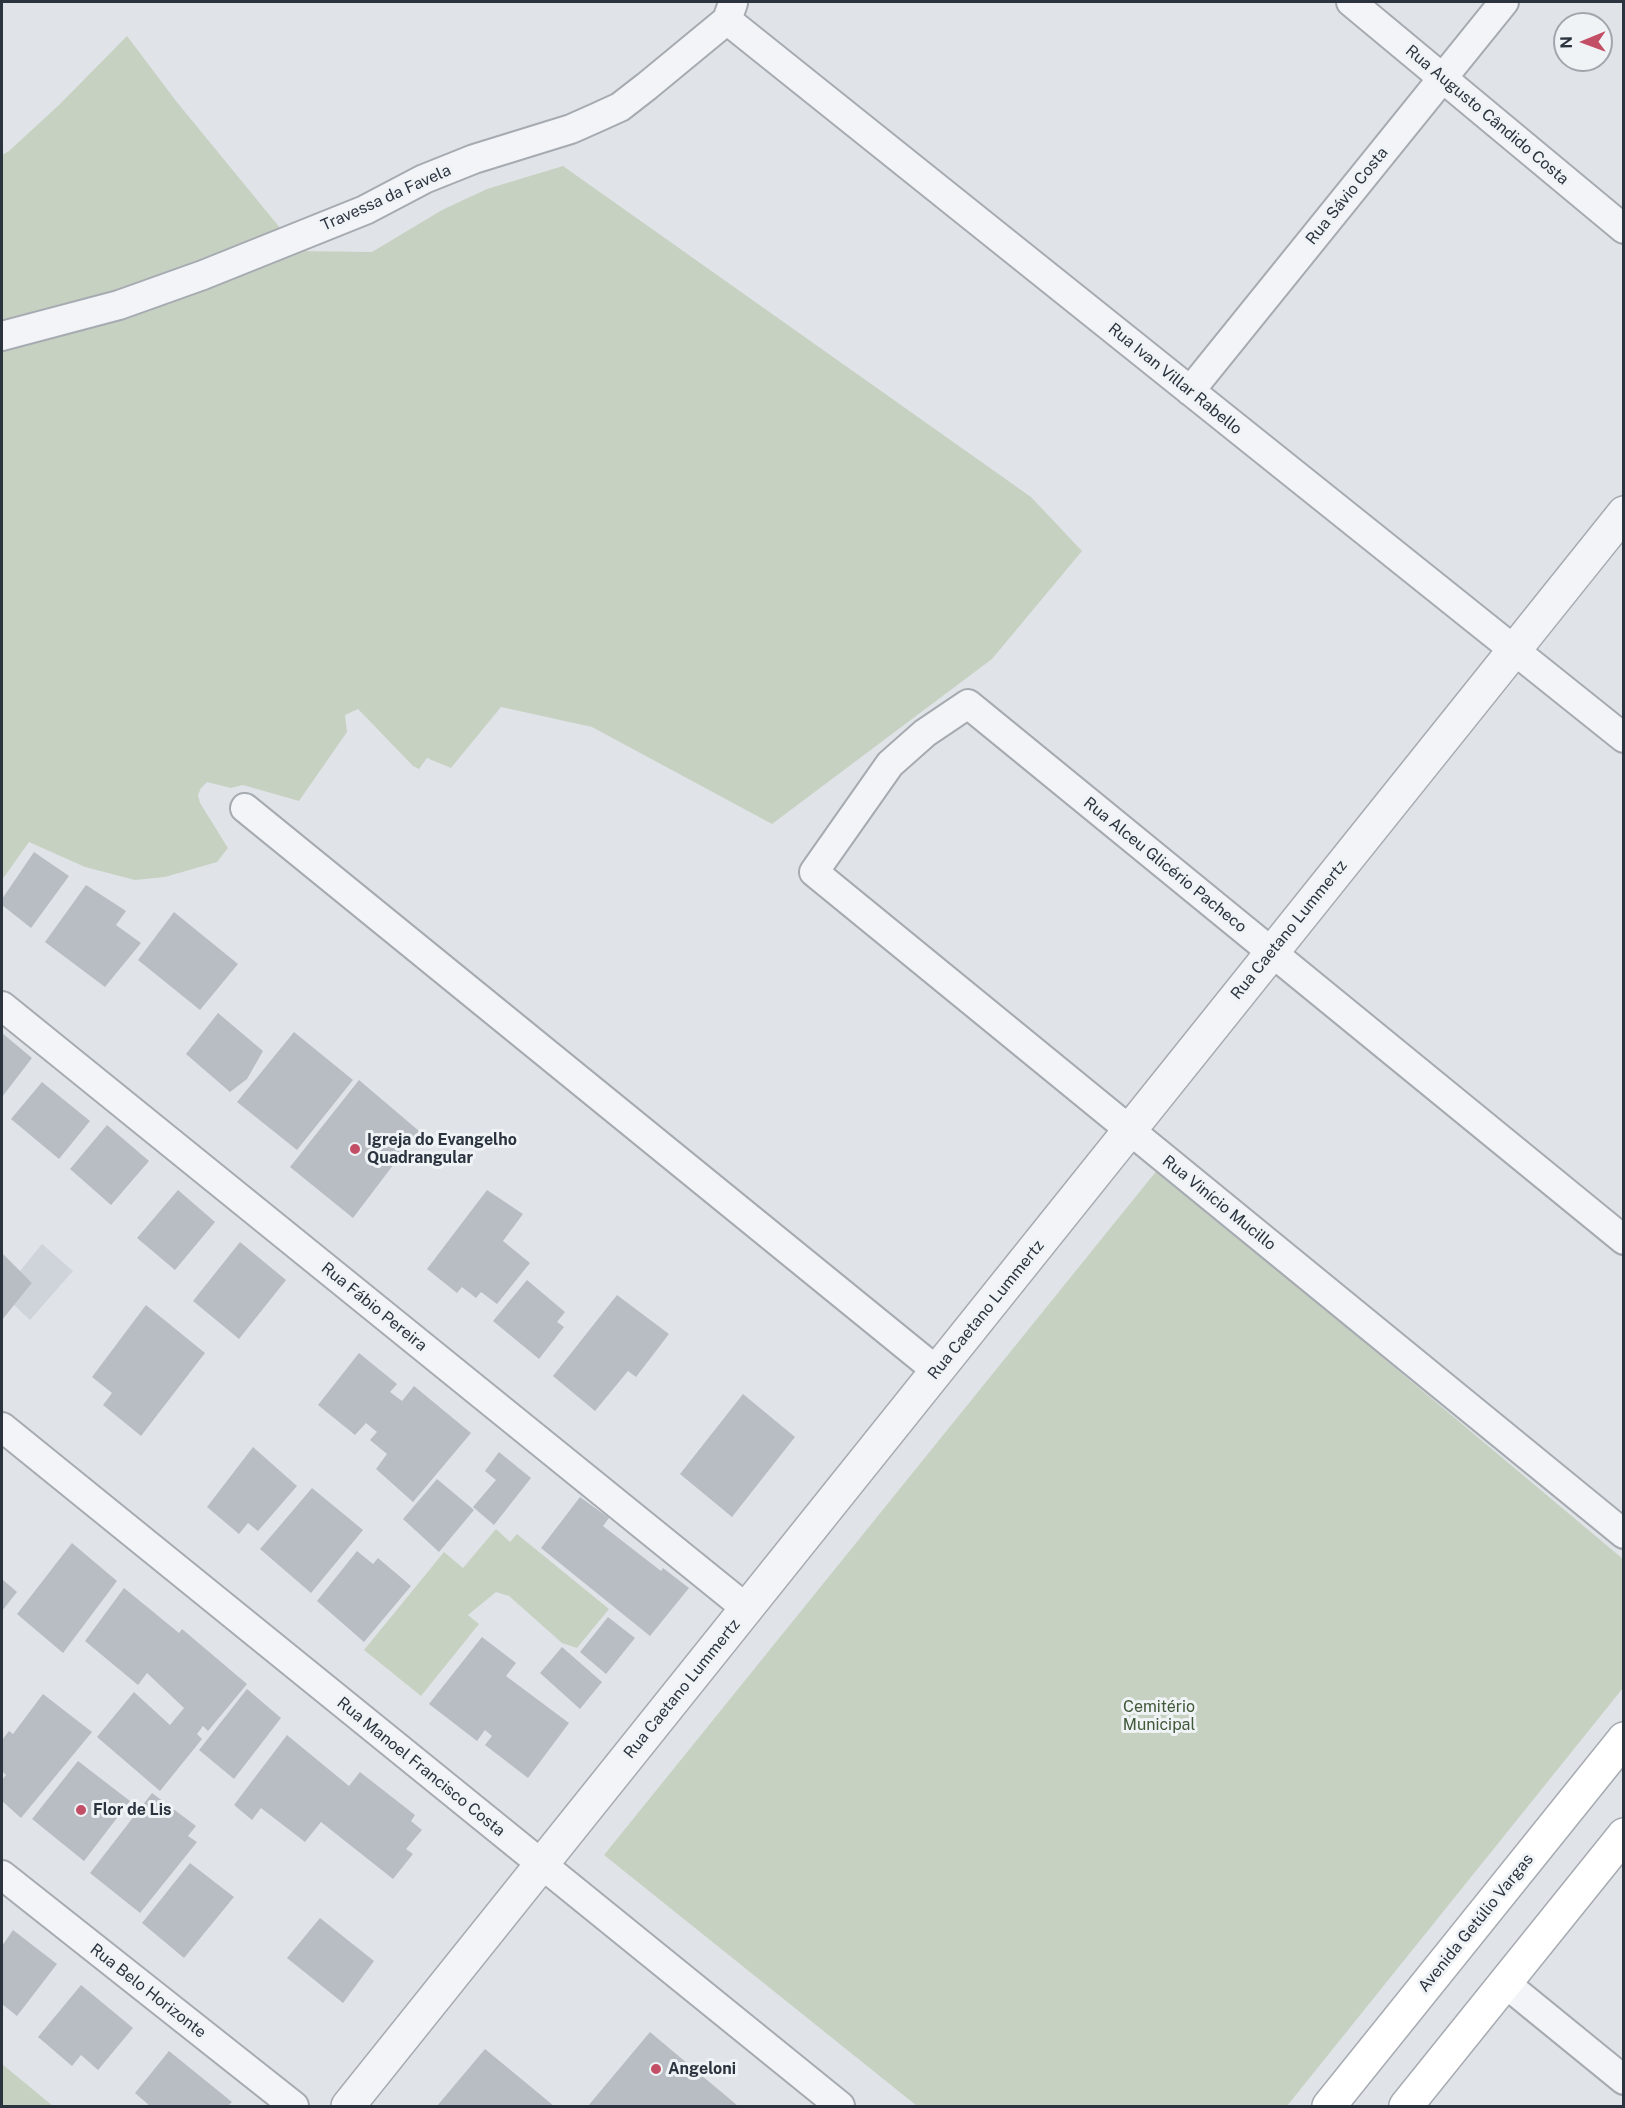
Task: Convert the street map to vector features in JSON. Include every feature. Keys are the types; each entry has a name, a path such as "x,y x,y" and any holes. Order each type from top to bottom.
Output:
{"main road":[{"name":"Avenida Getúlio Vargas","path":"1329,2106 1623,1739"},
{"path":"1406,2106 1623,1835"}],"street":[{"name":"Rua Augusto Cândido Costa","path":"1351,2 1623,229"},
{"name":"Rua Sávio Costa","path":"1190,391 1503,2"},
{"name":"Travessa da Favela","path":"2,336 119,304 203,275 365,210 424,179 474,159 580,125 620,107 730,11"},
{"name":"Rua Ivan Villar Rabello","path":"730,11 1190,391 1623,738"},
{"name":"Rua Caetano Lummertz","path":"348,2106 1623,513"},
{"name":"Rua Alceu Glicério Pacheco","path":"814,872 890,764 925,733 968,704 1623,1240"},
{"path":"245,808 937,1371"},
{"name":"Rua Vinício Mucillo","path":"814,872 1623,1534"},
{"name":"Rua Fábio Pereira","path":"2,1006 747,1608"},
{"name":"Rua Manoel Francisco Costa","path":"2,1427 840,2106"},
{"name":"Rua Belo Horizonte","path":"2,1875 294,2106"},
{"path":"1505,1983 1623,2080"}],"shaded area":[{"path":"42,1244 73,1271 30,1320 14,1305 32,1283 20,1271"}],"green space":[{"path":"127,36 176,101 299,251 372,252 442,210 487,189 563,166 1031,497 1082,551 992,659 772,824 592,727 501,707 451,768 427,758 419,769 413,766 358,709 345,715 347,732 299,801 243,785 231,788 207,782 201,788 198,795 200,803 228,848 217,862 165,877 135,880 85,867 29,842 2,880 2,155 60,104"},
{"name":"Cemitério Municipal","path":"1158,1169 1623,1559 1623,1688 1287,2106 917,2106 604,1855"},
{"path":"496,1529 510,1542 517,1534 609,1609 577,1648 562,1643 509,1596 496,1592 468,1615 479,1624 421,1696 364,1650 444,1552 463,1568"},
{"path":"2,2064 53,2106 2,2106"}],"building":[{"path":"34,852 69,876 31,928 2,905 2,899"},
{"path":"86,885 126,911 116,925 141,943 105,987 45,942"},
{"path":"174,912 238,964 200,1010 138,960"},
{"path":"218,1013 263,1051 247,1079 230,1092 186,1054"},
{"path":"294,1032 353,1080 297,1150 237,1102"},
{"path":"2,1033 32,1058 2,1097"},
{"name":"Igreja do Evangelho Quadrangular","path":"359,1080 419,1131 353,1218 290,1167"},
{"path":"42,1082 90,1121 59,1159 11,1119"},
{"path":"107,1125 149,1161 111,1205 70,1169"},
{"path":"178,1190 215,1222 175,1270 137,1238"},
{"path":"487,1190 523,1214 503,1241 530,1263 497,1304 481,1292 476,1298 462,1287 457,1293 427,1269"},
{"path":"240,1242 286,1280 239,1339 193,1301"},
{"path":"2,1253 32,1283 2,1320"},
{"path":"527,1280 565,1312 557,1322 564,1327 539,1359 493,1321"},
{"path":"617,1295 669,1334 636,1377 628,1371 595,1411 553,1376"},
{"path":"146,1305 205,1353 141,1436 103,1405 112,1393 92,1377"},
{"path":"359,1353 397,1384 390,1392 402,1401 414,1386 471,1433 413,1502 376,1469 387,1454 370,1440 377,1432 366,1423 355,1435 318,1405"},
{"path":"743,1394 795,1437 732,1517 680,1474"},
{"path":"253,1447 297,1486 258,1531 248,1523 239,1534 207,1507"},
{"path":"499,1452 531,1478 494,1525 473,1507 496,1480 485,1471"},
{"path":"437,1479 474,1510 439,1552 403,1519"},
{"path":"312,1488 363,1530 311,1593 260,1549"},
{"path":"580,1497 609,1518 603,1526 661,1571 663,1568 689,1588 650,1636 541,1548"},
{"path":"72,1543 117,1581 63,1653 17,1614"},
{"path":"357,1551 373,1564 378,1558 411,1586 364,1642 317,1601"},
{"path":"2,1579 17,1592 2,1611"},
{"path":"124,1588 179,1633 182,1629 247,1684 208,1731 203,1726 197,1734 202,1739 160,1791 97,1737 134,1692 170,1725 184,1708 147,1673 138,1685 85,1641"},
{"path":"608,1617 635,1638 606,1674 580,1652"},
{"path":"482,1637 516,1663 506,1676 569,1723 528,1778 485,1745 492,1736 485,1730 477,1741 429,1704"},
{"path":"562,1647 602,1682 580,1709 540,1673"},
{"path":"247,1689 281,1718 234,1779 199,1750"},
{"path":"43,1694 92,1732 21,1818 2,1801 2,1780 6,1775 2,1771 2,1740 9,1731 13,1734"},
{"path":"287,1735 349,1786 360,1772 415,1815 411,1821 422,1830 406,1849 413,1854 393,1879 321,1822 305,1842 261,1808 252,1820 234,1805"},
{"name":"Flor de Lis","path":"78,1761 130,1801 84,1861 32,1819"},
{"path":"152,1793 196,1826 188,1836 197,1842 140,1913 90,1873"},
{"path":"190,1863 234,1897 184,1958 142,1923"},
{"path":"320,1918 374,1961 343,2003 287,1958"},
{"path":"13,1930 57,1964 17,2016 2,2004 2,1946"},
{"path":"81,1985 133,2028 98,2070 81,2055 72,2066 38,2037"},
{"name":"Angeloni","path":"650,2032 738,2106 588,2106"},
{"path":"485,2049 554,2106 437,2106"},
{"path":"169,2051 232,2102 228,2106 150,2106 135,2093"}],"place":[{"name":"Igreja do Evangelho Quadrangular","path":"355,1149"},
{"name":"Flor de Lis","path":"81,1810"},
{"name":"Angeloni","path":"656,2069"}]}
